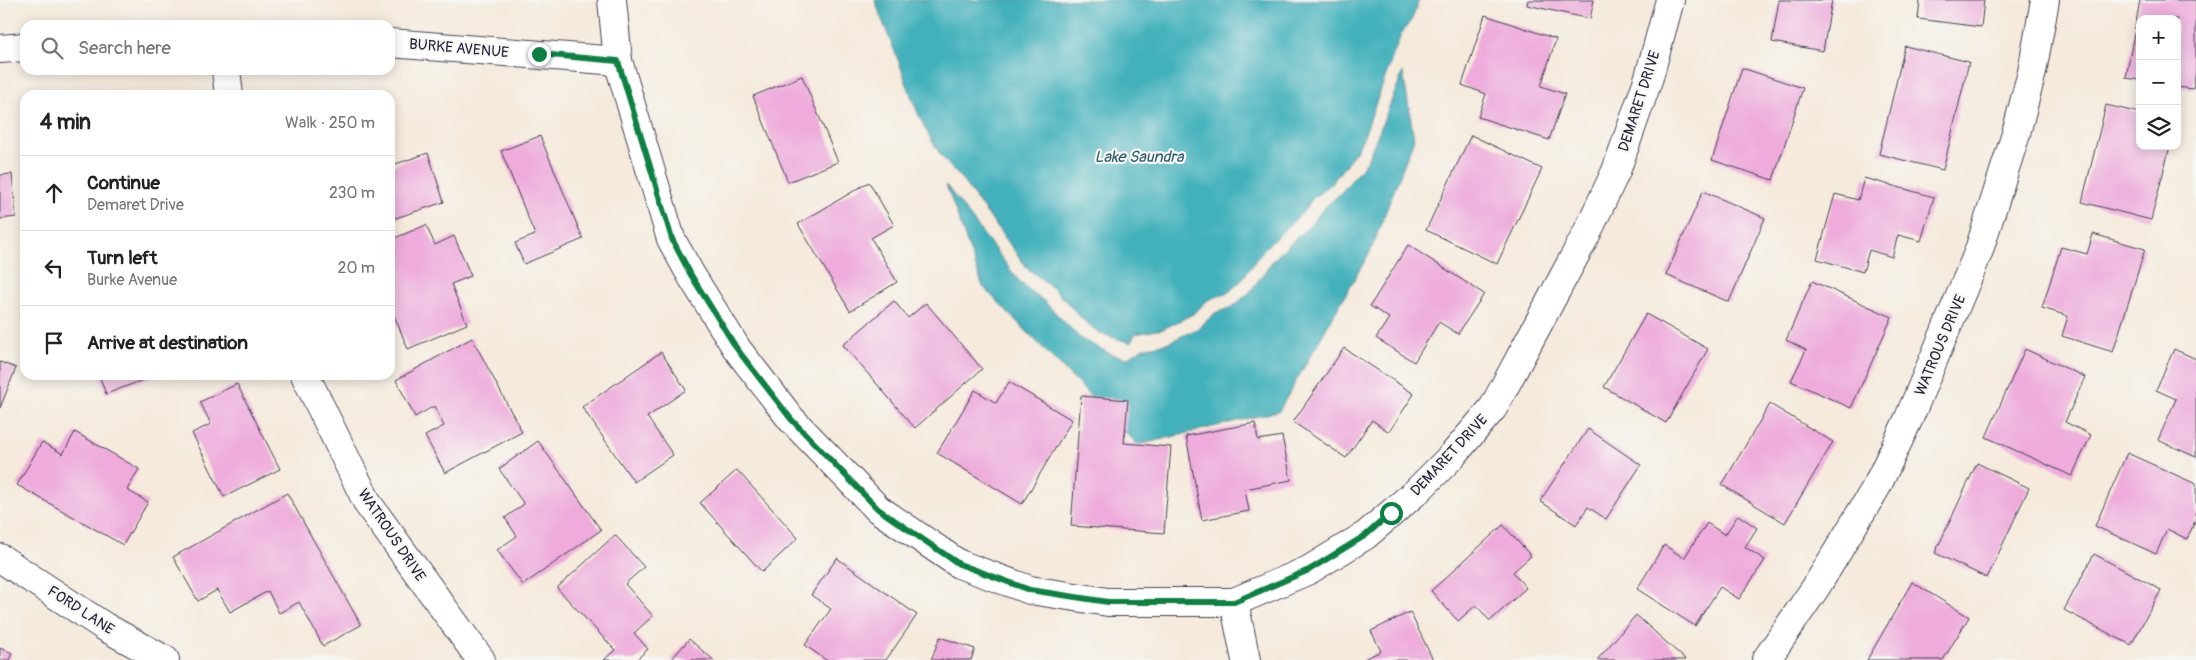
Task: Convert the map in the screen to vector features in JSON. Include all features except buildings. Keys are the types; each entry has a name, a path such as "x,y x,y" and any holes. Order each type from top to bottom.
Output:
{"street":[{"name":"DEMARET DRIVE","path":"612,0 618,61 672,239 691,275 737,349 791,419 878,509 959,564 1030,590 1108,602 1234,602 1309,570 1366,535 1416,492 1452,456 1493,408 1586,235 1616,171 1649,77 1670,0"},
{"name":"WATROUS DRIVE","path":"1766,660 1816,587 1877,486 1910,418 1978,253 2015,138 2032,72 2045,0"},
{"name":"BURKE AVENUE","path":"395,43 618,61"},
{"path":"0,49 20,48"},
{"path":"227,75 228,90"},
{"name":"WATROUS DRIVE","path":"307,380 368,504 467,654"},
{"name":"FORD LANE","path":"0,558 106,627 165,660"},
{"path":"1234,602 1246,660"}],"water":[{"name":"Lake Saundra","path":"875,0 1419,0 1412,19 1401,34 1364,136 1356,151 1331,184 1313,198 1302,213 1263,250 1241,281 1229,292 1208,300 1193,314 1163,329 1135,334 1131,343 1102,334 1089,326 1053,288 1028,269 939,152 917,110"},
{"path":"1403,72 1414,139 1371,250 1279,411 1138,445 983,287 946,185 1019,281 1044,301 1081,339 1111,354 1127,358 1143,348 1167,343 1199,328 1215,313 1232,307 1250,292 1273,260 1341,193 1367,161"}],"route":[{"path":"539,54 618,61 672,239 691,275 737,349 791,419 878,509 959,564 1030,590 1108,602 1234,602 1309,570 1366,535 1391,513"}]}
